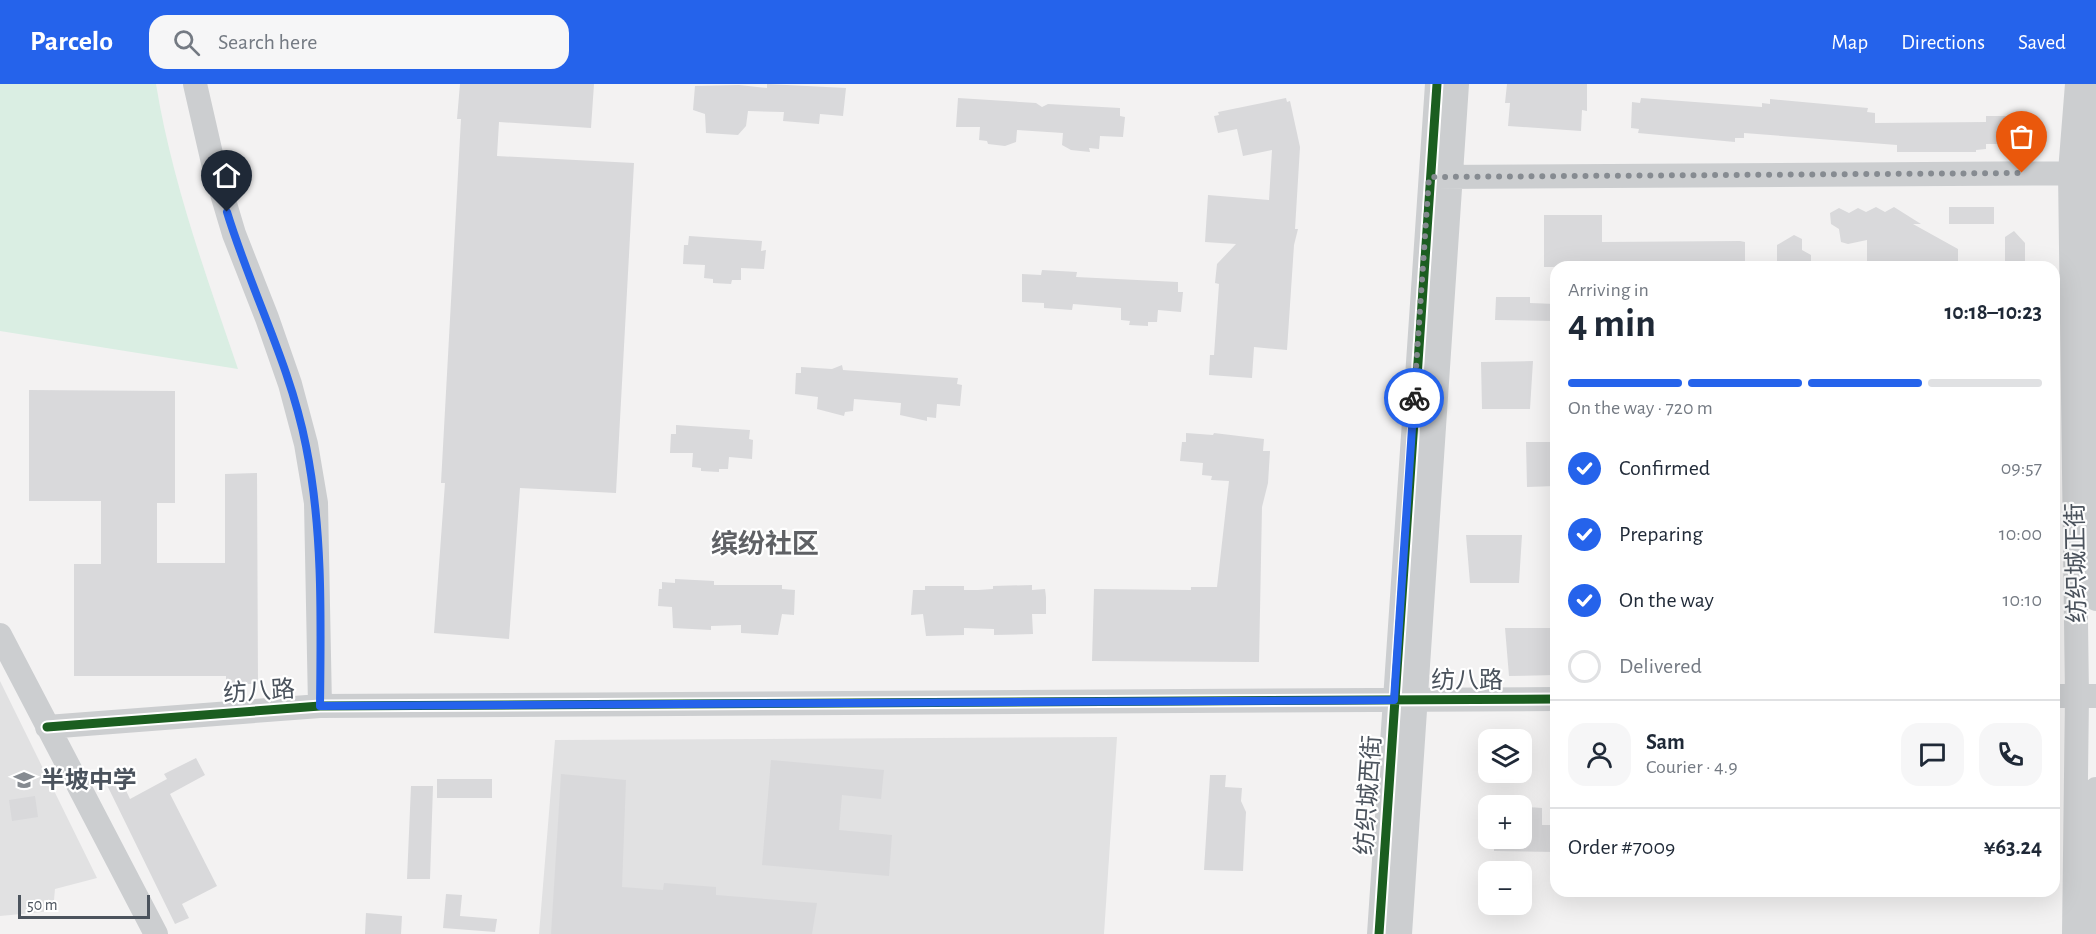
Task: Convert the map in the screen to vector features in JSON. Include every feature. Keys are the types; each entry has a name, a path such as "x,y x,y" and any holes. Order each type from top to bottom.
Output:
{"street":[{"path":"195,84 214,167 230,223 290,384 306,444 316,502 320,706"},
{"name":"纺织城西街","path":"1400,934 1405,700 1439,177 1437,84"},
{"name":"纺织城西街","path":"1439,177 1457,84"},
{"name":"纺织城正街","path":"2077,84 2085,173 2096,599"},
{"name":"纺织城正街","path":"2074,934 2087,696 2085,173 2094,84"},
{"path":"1439,177 2085,173"},
{"path":"0,635 156,934"},
{"path":"2060,696 2087,696"},
{"name":"纺八路","path":"47,728 320,706 1550,699"},
{"name":"纺织城西街","path":"1378,934 1405,700"},
{"path":"2094,934 2096,789"}],"shaded area":[{"name":"半坡中学","path":"0,681 97,878 55,889 53,911 0,916"},
{"path":"1117,737 1104,934 539,934 555,740"}],"green space":[{"path":"0,84 156,84 171,157 181,192 238,369 0,331"}],"building":[{"path":"460,84 594,84 591,128 499,122 497,156 634,163 616,493 520,488 509,639 434,633 445,483 441,483 461,119 457,119"},
{"path":"767,84 846,88 843,116 820,114 819,124 783,121 784,112 748,111 746,126 738,135 706,133 705,114 693,110 695,86 739,85 767,88"},
{"path":"1507,84 1587,84 1587,111 1582,110 1581,131 1508,126 1510,103 1505,103"},
{"path":"958,98 1036,103 1042,107 1048,104 1120,108 1120,116 1125,117 1123,137 1100,136 1099,149 1089,148 1090,152 1071,150 1062,145 1063,133 1017,130 1016,142 1005,146 988,144 987,141 979,140 980,127 956,127"},
{"path":"1286,98 1287,102 1290,101 1300,147 1295,229 1298,229 1294,245 1287,350 1254,347 1252,378 1209,375 1210,355 1214,355 1219,284 1215,283 1217,264 1236,244 1205,242 1208,195 1269,200 1272,150 1243,156 1237,129 1218,133 1214,116 1219,115 1218,112"},
{"path":"1641,98 1762,107 1762,103 1770,104 1770,99 1868,108 1867,112 1875,113 1875,123 1986,122 1986,116 2018,116 2018,144 1986,144 1986,149 1976,150 1976,152 1897,152 1897,145 1744,133 1744,138 1735,138 1735,142 1638,133 1639,129 1631,128 1632,102 1640,103"},
{"path":"1876,207 1885,212 1894,207 1921,224 1913,224 1958,249 1958,261 1867,261 1867,240 1848,244 1841,242 1839,229 1831,224 1830,213 1839,208 1849,213 1858,208 1866,212"},
{"path":"1949,207 1994,207 1994,224 1949,224"},
{"path":"1544,215 1602,215 1602,242 1745,242 1745,261 1550,261 1550,267 1544,267"},
{"path":"2014,231 2025,243 2025,261 2005,261 2005,237"},
{"path":"1794,235 1802,239 1802,250 1811,255 1811,261 1777,261 1777,245"},
{"path":"689,236 762,241 761,251 766,250 764,269 741,268 741,280 732,280 731,284 713,283 713,279 704,278 705,265 683,264 684,245 688,245"},
{"path":"1042,270 1077,272 1076,277 1178,282 1178,292 1183,292 1181,312 1158,310 1157,322 1148,322 1148,326 1129,325 1130,321 1121,320 1121,308 1073,304 1072,310 1044,308 1044,303 1022,302 1022,274 1041,275"},
{"path":"1496,297 1530,297 1530,303 1550,304 1550,321 1495,320"},
{"path":"1533,361 1530,409 1482,409 1481,362"},
{"path":"842,365 843,370 958,378 957,384 962,385 960,406 937,404 936,418 927,417 927,421 900,415 901,403 854,399 853,411 845,412 844,416 817,409 818,397 795,394 796,373 801,373 801,367 832,369"},
{"path":"29,390 175,391 175,503 157,503 157,563 225,563 225,474 257,473 258,684 226,684 226,676 74,676 74,564 101,564 101,501 29,501"},
{"path":"676,425 750,430 749,439 753,440 752,459 729,457 728,469 719,469 719,472 701,471 701,468 692,467 693,453 670,453 671,434 676,434"},
{"path":"1186,433 1213,435 1214,433 1264,439 1263,451 1270,451 1268,483 1262,507 1259,662 1092,661 1094,589 1191,590 1191,587 1217,587 1229,481 1211,480 1212,476 1202,475 1203,463 1180,461 1182,442 1186,442"},
{"path":"1526,442 1550,442 1550,486 1527,487"},
{"path":"1466,535 1522,535 1519,583 1470,583"},
{"path":"675,579 714,581 714,585 782,585 782,589 795,590 794,615 782,614 778,635 741,633 741,625 711,626 711,630 673,628 672,607 658,606 659,589 662,589 662,582 675,583"},
{"path":"1032,585 1032,590 1045,589 1046,597 1046,614 1032,614 1033,634 994,635 994,629 964,628 964,635 926,636 923,614 911,615 913,590 925,590 925,586 964,586 964,590 978,590 993,589 993,586"},
{"path":"1505,628 1550,628 1550,675 1509,676"},
{"path":"196,758 205,775 170,794 217,886 182,904 189,918 175,924 107,785 120,778 130,799 167,779 164,774"},
{"path":"771,760 884,770 881,799 842,795 839,830 892,835 889,876 762,865"},
{"path":"561,774 626,780 622,887 663,890 664,883 716,887 716,895 817,903 812,934 551,934"},
{"path":"1210,775 1226,775 1225,787 1242,788 1241,801 1246,812 1243,871 1204,870"},
{"path":"437,779 492,779 492,798 437,798"},
{"path":"411,786 433,786 430,879 407,879"},
{"path":"35,796 38,817 12,821 9,800"},
{"path":"1532,807 1542,808 1542,825 1550,825 1550,852 1494,851 1494,849 1532,849"},
{"path":"446,894 462,895 460,916 497,919 495,932 443,928"},
{"path":"366,913 402,916 401,934 365,934"}],"cycle path":[{"path":"1379,934 1437,84"},
{"path":"47,727 320,706 1550,699"}],"way so far":[{"path":"1414,398 1429,177 2022,173"}],"place":[{"name":"半坡中学","path":"24,780"}],"district":[{"name":"缤纷社区","path":"765,544"}],"route":[{"path":"227,212 290,384 306,444 316,502 320,706 1394,700 1414,398"}]}
